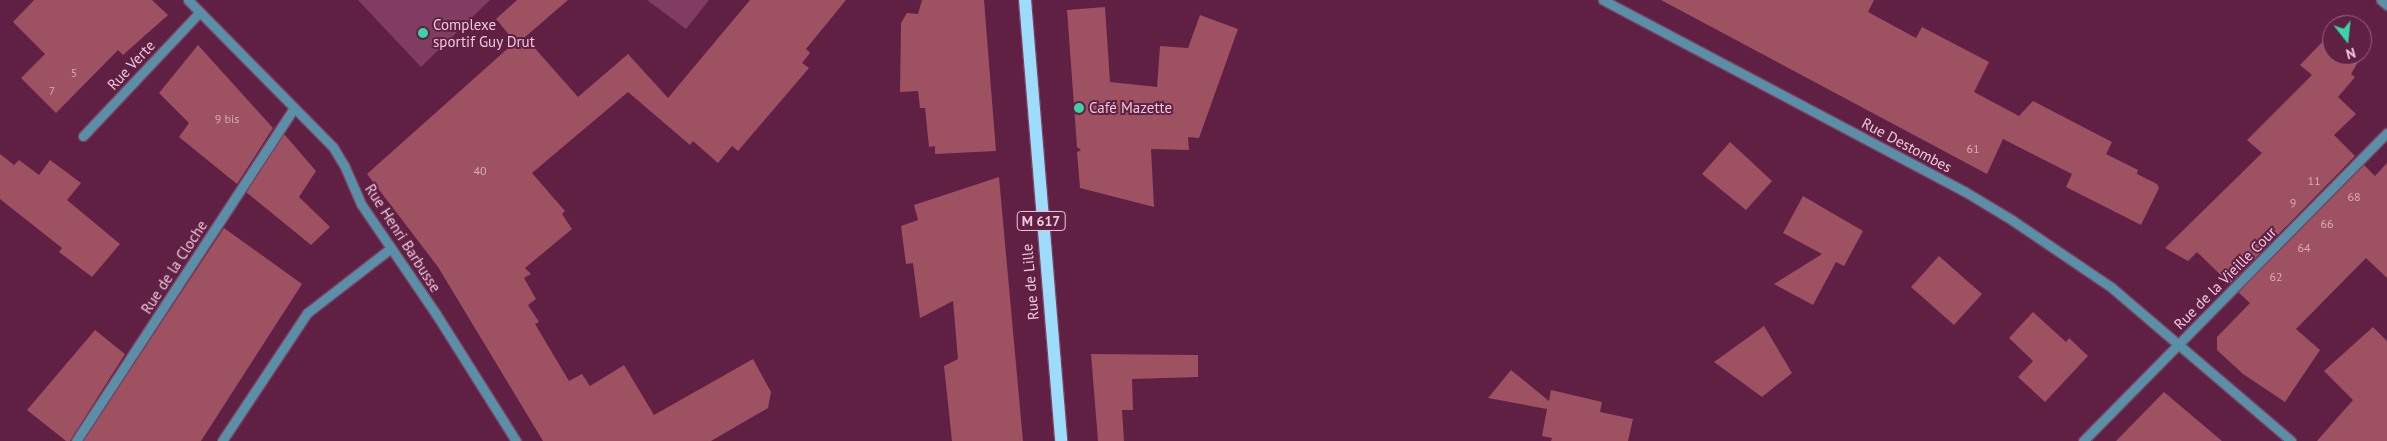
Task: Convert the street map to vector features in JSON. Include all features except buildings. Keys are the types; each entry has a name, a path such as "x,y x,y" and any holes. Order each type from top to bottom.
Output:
{"main road":[{"name":"Rue de Lille","path":"1025,0 1061,441"}],"street":[{"name":"Rue Henri Barbusse","path":"188,0 332,147 344,165 361,204 516,441"},
{"name":"Rue Destombes","path":"1603,0 1984,202 2111,287 2291,441"},
{"path":"2381,0 2387,5"},
{"name":"Rue Verte","path":"83,136 200,12"},
{"name":"Rue de la Cloche","path":"76,441 294,108"},
{"name":"Rue de la Vieille Cour","path":"2082,441 2387,134"},
{"path":"222,441 307,313 391,248"}],"shaded area":[{"name":"Complexe sportif Guy Drut","path":"358,0 490,0 421,67"},
{"path":"647,0 709,0 686,29"}],"place":[{"name":"Complexe sportif Guy Drut","path":"423,33"},
{"name":"Café Mazette","path":"1079,108"}]}
